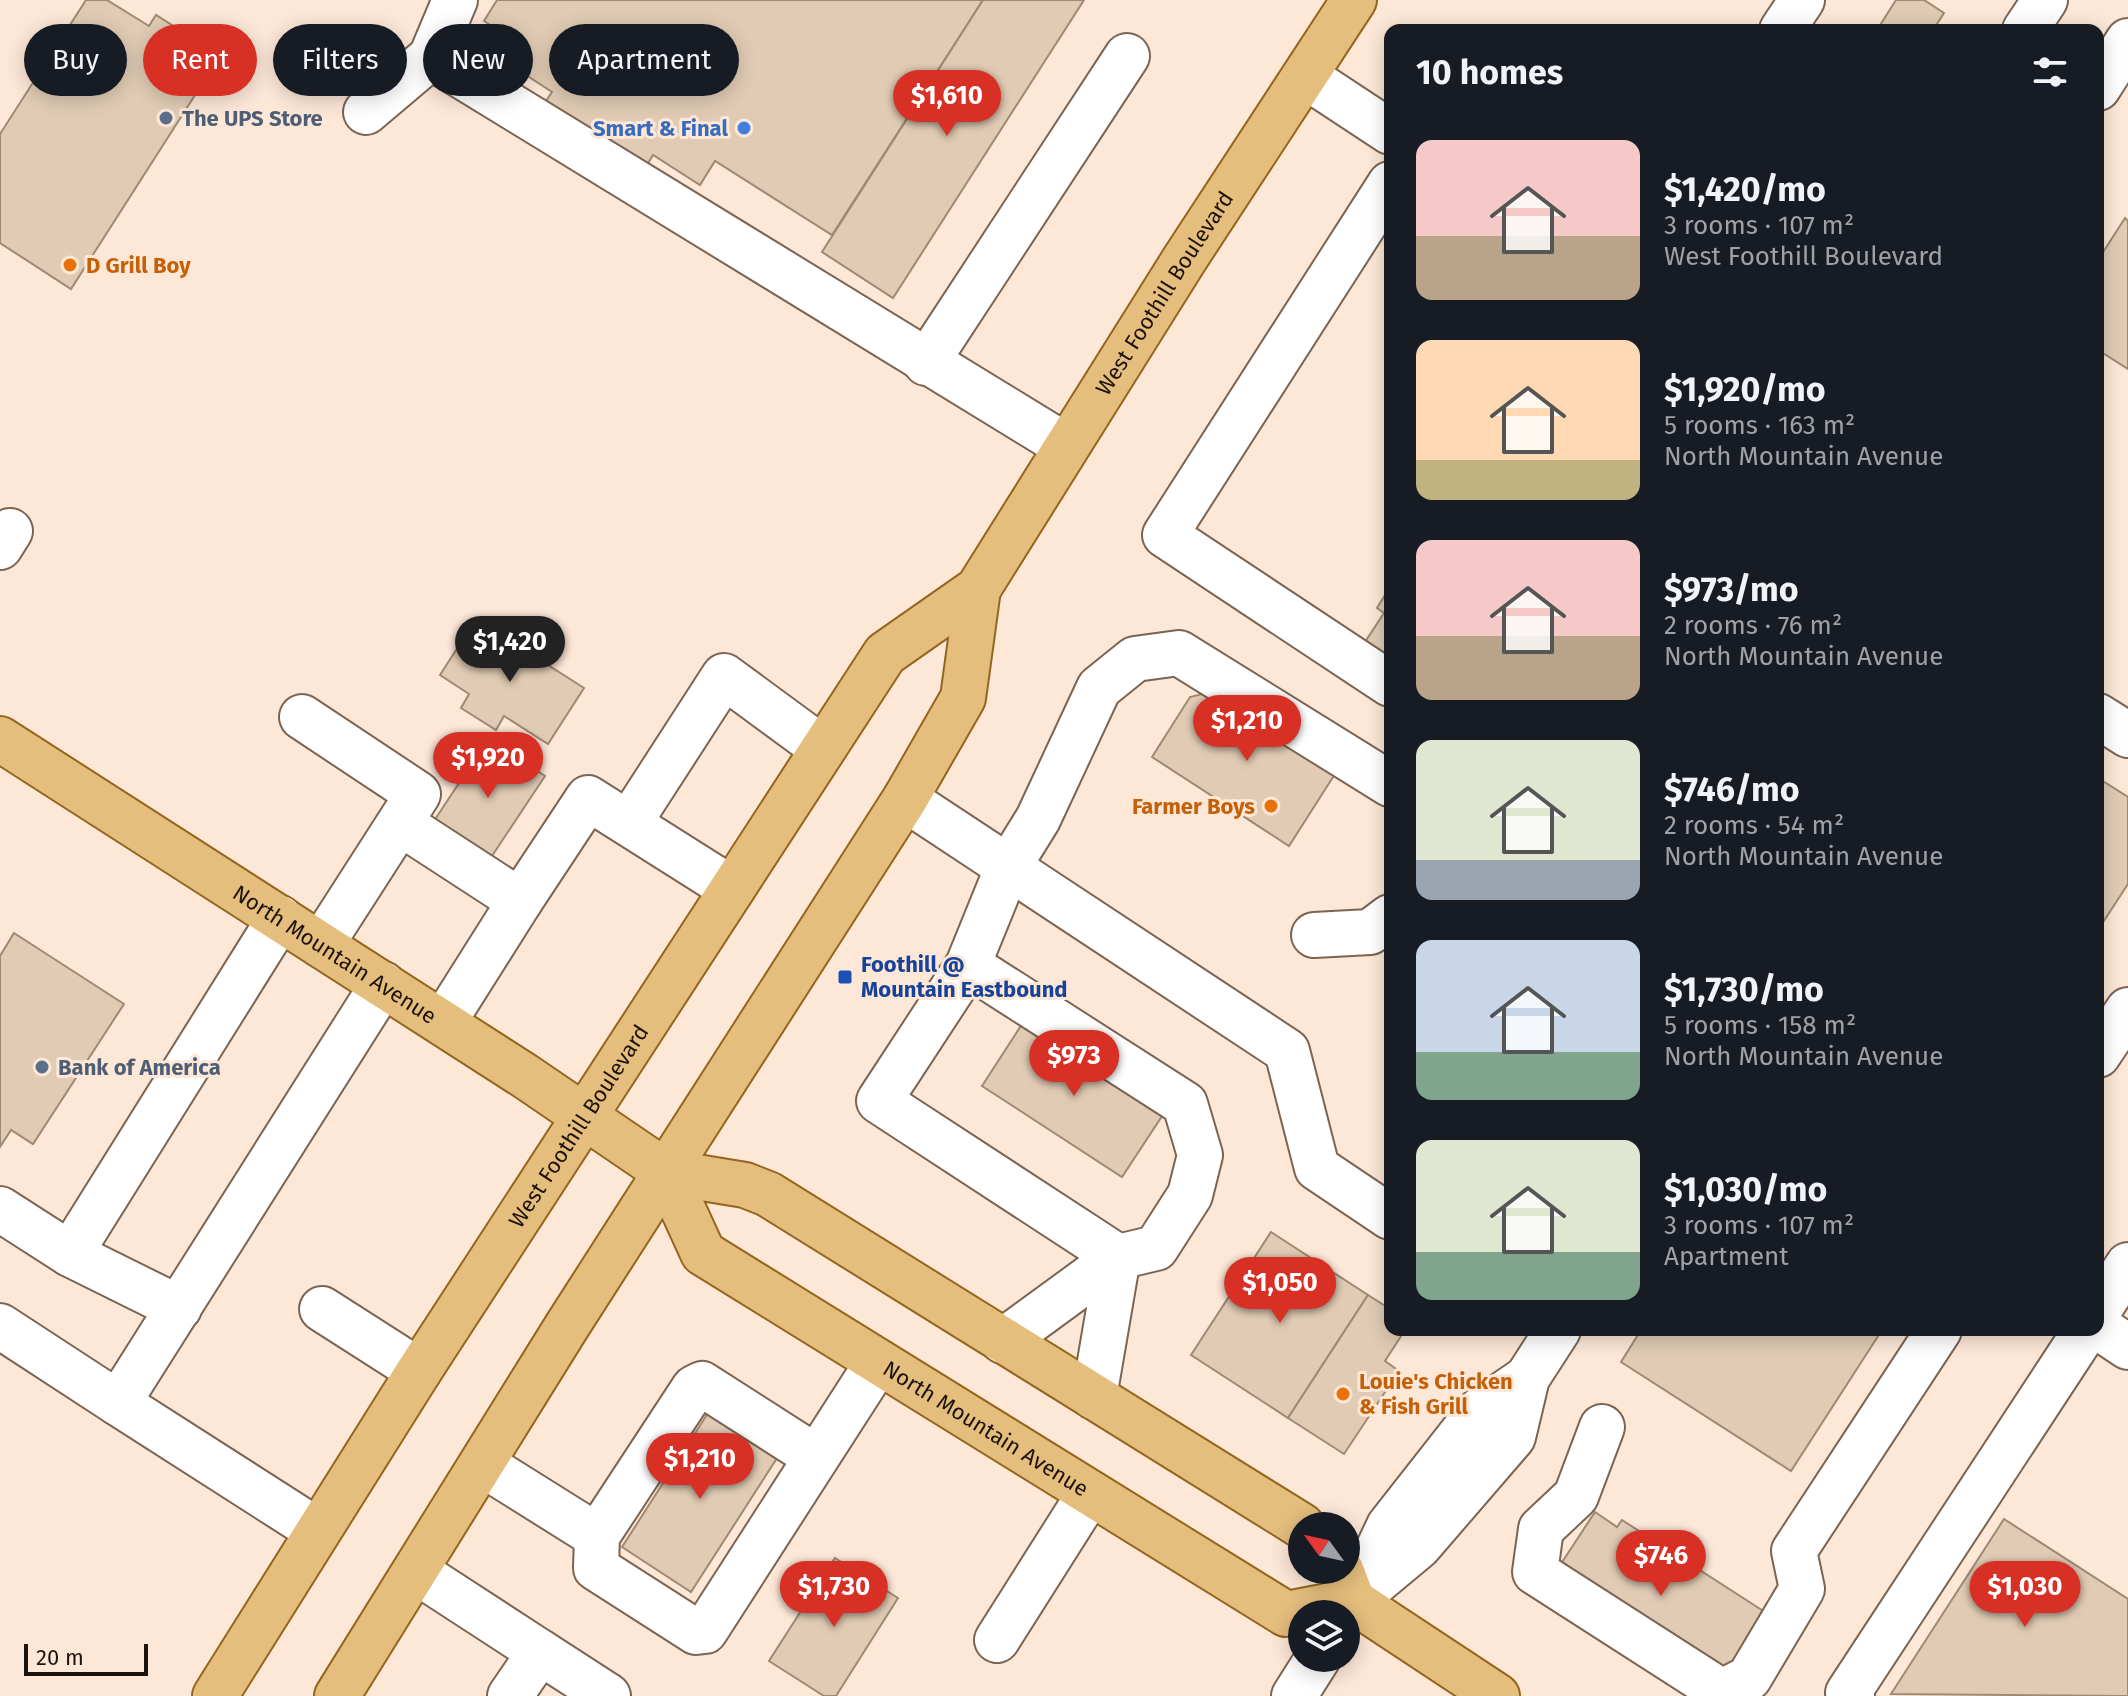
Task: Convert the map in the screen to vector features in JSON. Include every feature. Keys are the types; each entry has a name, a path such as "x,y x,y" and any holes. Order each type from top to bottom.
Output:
{"main road":[{"name":"West Foothill Boulevard","path":"215,1696 419,1371 885,654 978,589 1066,446 1354,0"},
{"name":"West Foothill Boulevard","path":"337,1696 905,799 963,698 978,589"},
{"name":"North Mountain Avenue","path":"2,743 383,984 666,1172 745,1185 768,1194 1288,1517"},
{"name":"North Mountain Avenue","path":"666,1172 703,1253 878,1362 1286,1614 1347,1595"},
{"path":"1347,1595 1497,1696"}],"lane":[{"path":"445,24 455,0"},
{"path":"1786,24 1802,0"},
{"path":"2029,24 2045,0"},
{"path":"2104,79 2128,41"},
{"path":"926,363 1127,56"},
{"path":"366,112 423,64"},
{"path":"1305,76 1384,128"},
{"path":"494,96 1066,446"},
{"path":"1384,193 1165,535 1384,680"},
{"path":"1118,1257 879,1101 968,965 1007,869 1038,819 1099,688 1135,659 1179,653 1384,780"},
{"path":"629,823 724,676 822,748"},
{"path":"302,717 418,794 321,945"},
{"path":"2104,720 2128,735"},
{"path":"443,1023 588,798 732,889"},
{"path":"905,799 1287,1051 1317,1168 1384,1213"},
{"path":"400,823 520,901"},
{"path":"70,1254 280,918"},
{"path":"1314,935 1370,932 1384,922"},
{"path":"968,965 1185,1104 1200,1155 1190,1195 1156,1248 1118,1257 1003,1341"},
{"path":"118,1403 383,984"},
{"path":"2104,1046 2128,1010"},
{"path":"0,1209 70,1254 179,1308"},
{"path":"1094,1397 1118,1257"},
{"path":"2104,1302 2128,1265"},
{"path":"322,1309 419,1371"},
{"path":"0,1326 318,1531"},
{"path":"2104,1331 2128,1347"},
{"path":"1347,1595 1389,1526 1480,1410 1527,1378 1554,1336"},
{"path":"1602,1427 1576,1496 1541,1529 1535,1572 1722,1692 1749,1678 1802,1589 1794,1551 1935,1336"},
{"path":"1852,1696 1848,1693 2082,1336"},
{"path":"816,1457 702,1384 694,1388 597,1536 596,1568 696,1632 705,1631 878,1362"},
{"path":"482,1464 597,1536"},
{"path":"997,1640 1090,1493"},
{"path":"417,1572 608,1696"},
{"path":"510,1696 540,1652"},
{"path":"1294,1696 1309,1672"}],"building":[{"path":"86,0 107,0 146,24 143,24 143,96 194,96 71,289 0,243 0,134 24,96 127,96 127,24 71,24"},
{"name":"Smart & Final","path":"497,0 983,0 832,235 715,161 700,185 653,155 647,165 546,101 549,96 739,96 739,24 549,24 549,90 533,80 533,24 489,24 484,21"},
{"path":"983,0 1084,0 893,298 822,252"},
{"path":"1896,0 1924,0 1944,13 1937,24 1881,24"},
{"path":"156,15 170,24 150,24"},
{"path":"2125,218 2128,221 2128,369 2104,354 2104,251"},
{"path":"1384,597 1384,613 1377,608"},
{"path":"1384,613 1384,653 1365,642"},
{"path":"476,619 584,688 548,744 504,716 496,730 461,708 469,694 440,675"},
{"name":"Farmer Boys","path":"1218,690 1340,766 1289,846 1152,757 1190,697"},
{"path":"488,739 545,776 488,862 432,824"},
{"path":"2104,782 2128,797 2128,884 2104,921"},
{"name":"Bank of America","path":"14,933 124,1004 33,1144 11,1130 0,1147 0,956"},
{"path":"1026,1018 1166,1110 1122,1177 982,1086"},
{"path":"1271,1232 1368,1295 1288,1418 1191,1355"},
{"name":"Louie's Chicken & Fish Grill","path":"1368,1295 1384,1305 1384,1336 1401,1336 1385,1361 1399,1371 1344,1454 1288,1418"},
{"path":"1637,1336 1878,1336 1791,1471 1621,1362"},
{"path":"710,1410 779,1455 691,1592 622,1547"},
{"path":"1595,1512 1617,1527 1622,1520 1768,1614 1719,1690 1553,1576"},
{"path":"2004,1519 2128,1599 2128,1696 1891,1694"},
{"path":"835,1558 898,1598 836,1696 824,1696 769,1661"}],"place":[{"name":"The UPS Store","path":"166,118"},
{"name":"Smart & Final","path":"744,128"},
{"name":"D Grill Boy","path":"70,265"},
{"name":"Farmer Boys","path":"1271,806"},
{"name":"Foothill @ Mountain Eastbound","path":"845,977"},
{"name":"Bank of America","path":"42,1067"},
{"name":"Louie's Chicken & Fish Grill","path":"1343,1394"}]}
